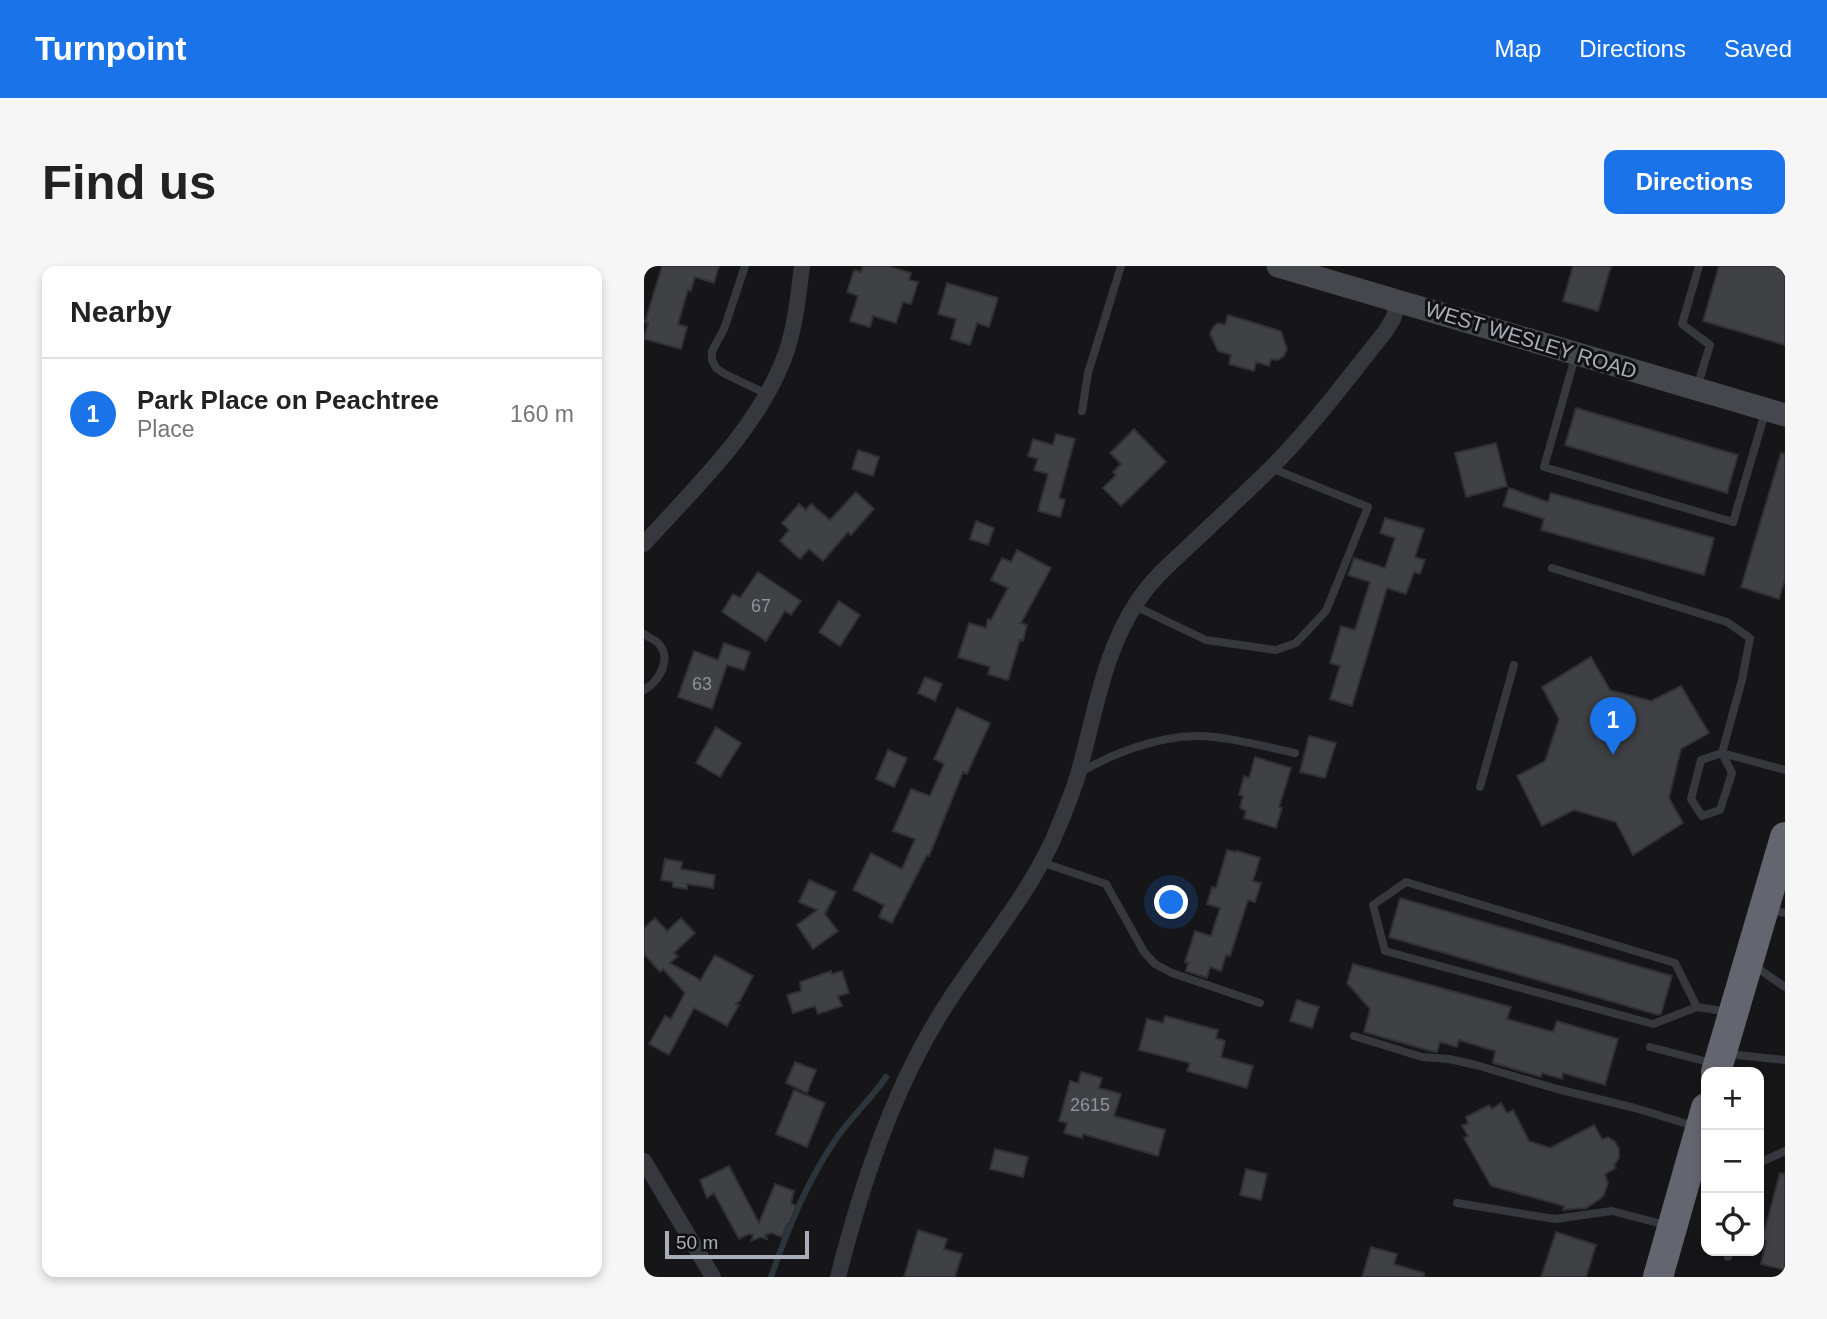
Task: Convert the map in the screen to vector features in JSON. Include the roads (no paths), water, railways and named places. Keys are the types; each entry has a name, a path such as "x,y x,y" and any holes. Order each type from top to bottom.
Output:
{"highway":[{"path":"1719,1064 1748,962 1774,911 1785,837"},
{"path":"1658,1277 1701,1137"}],"street":[{"path":"645,539 734,444 762,404 784,360 796,317 802,266"},
{"name":"WEST WESLEY ROAD","path":"1278,266 1775,413"},
{"path":"838,1277 873,1160 913,1064 940,1014 1025,891 1050,845 1078,773 1097,695 1125,621 1160,572 1271,468 1307,429 1385,332 1399,301"},
{"path":"644,1161 713,1277"}],"lane":[{"path":"745,266 724,329 712,351 712,360 716,368 725,374 767,394"},
{"path":"1082,411 1088,373 1121,266"},
{"path":"1697,389 1710,345 1682,324 1699,266"},
{"path":"1576,354 1544,467 1733,522 1775,413"},
{"path":"1135,606 1206,640 1276,650 1296,643 1326,611 1368,507 1271,468"},
{"path":"1552,568 1727,622 1750,638 1742,680 1722,753 1732,773 1720,810 1702,816 1691,799 1702,760 1722,753 1785,770"},
{"path":"644,634 659,644 664,656 660,677 644,690"},
{"path":"1480,786 1514,664"},
{"path":"1078,773 1098,762 1153,741 1172,738 1197,736 1295,753"},
{"path":"1041,862 1105,884 1144,952 1155,964 1172,973 1260,1003"},
{"path":"1697,1007 1675,963 1406,881 1373,905 1385,951 1653,1024 1697,1007 1734,1012"},
{"path":"1748,962 1785,987"},
{"path":"1354,1036 1422,1057 1476,1065 1635,1108 1701,1137"},
{"path":"1650,1047 1719,1064 1785,1060"},
{"path":"1764,1160 1785,1150"},
{"path":"1457,1203 1555,1219 1612,1211 1672,1227"}],"waterway":[{"path":"771,1277 792,1222 817,1169 838,1136 886,1077"}],"place":[{"name":"Park Place on Peachtree","path":"1613,755"}]}
